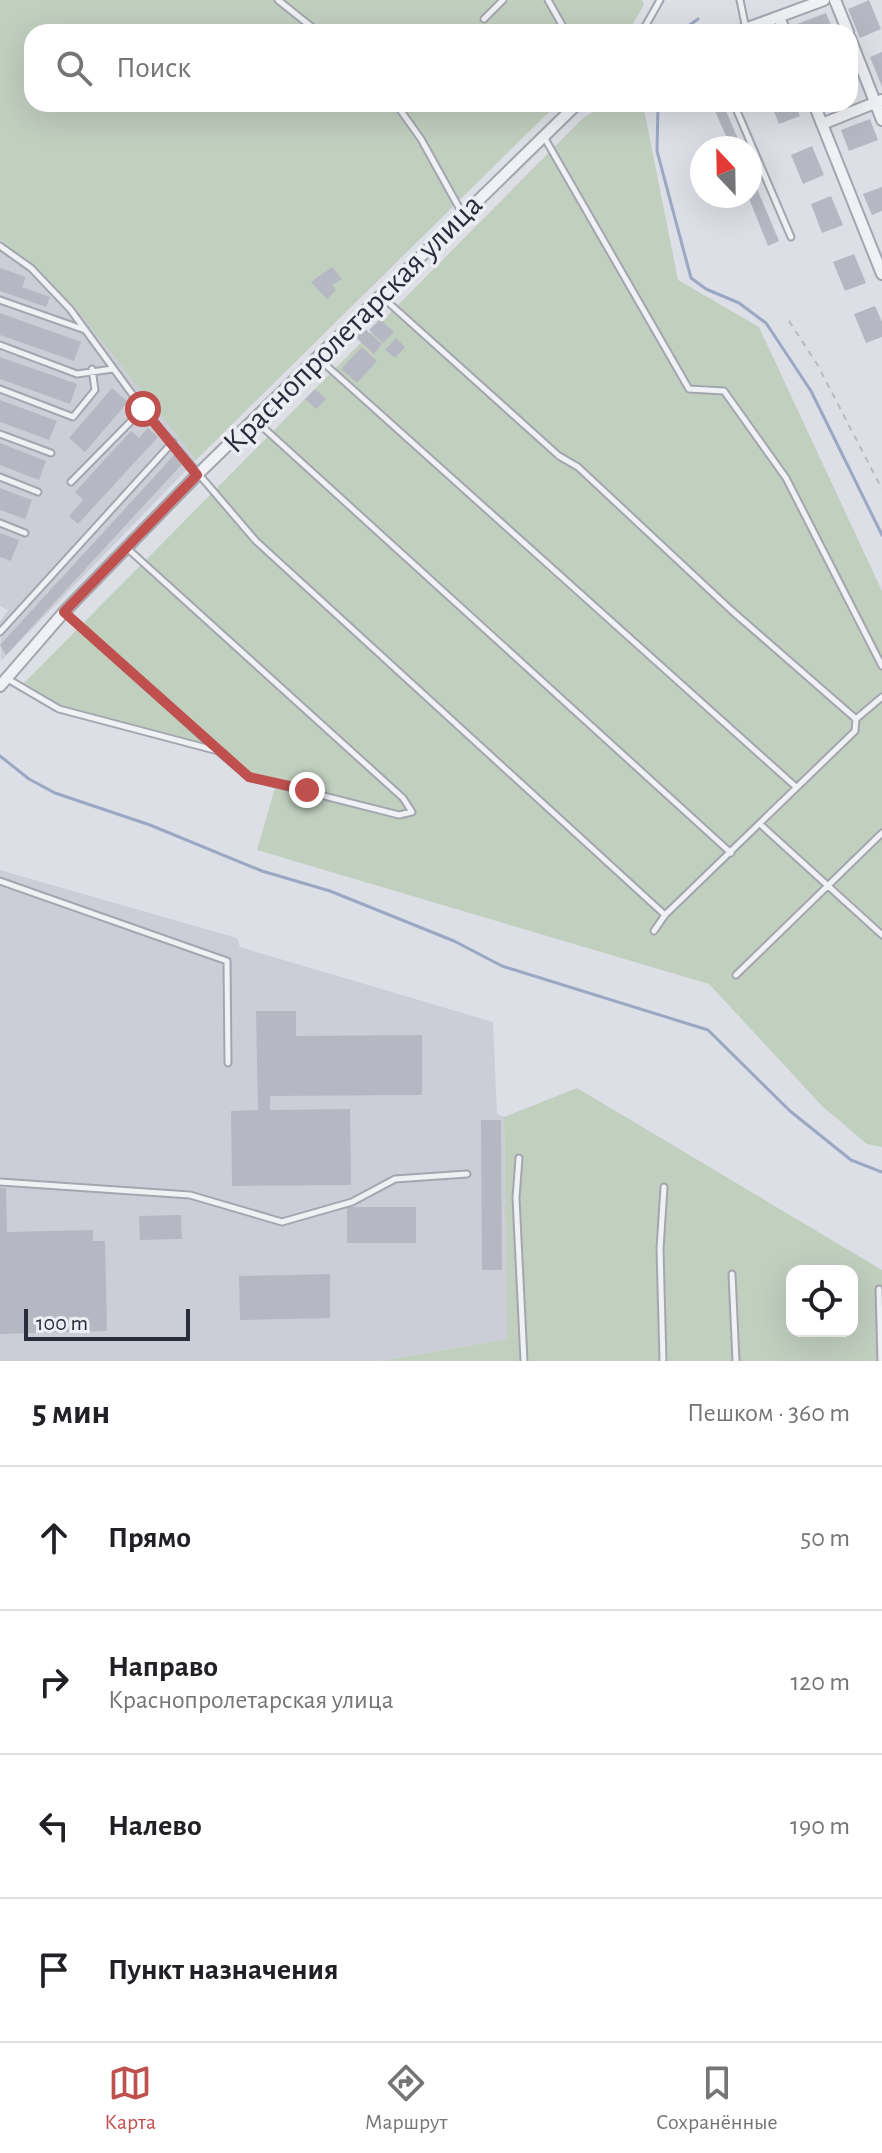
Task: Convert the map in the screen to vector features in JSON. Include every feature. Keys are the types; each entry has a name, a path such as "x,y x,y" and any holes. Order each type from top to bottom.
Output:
{"street":[{"path":"759,24 824,0"},
{"path":"835,0 845,24"},
{"path":"779,17 782,24"},
{"path":"858,59 879,102 882,120"},
{"path":"858,110 879,102"},
{"name":"Краснопролетарская улица","path":"3,682 64,612 197,475 568,112"},
{"path":"817,112 882,274"},
{"path":"822,124 853,112"}],"lane":[{"path":"278,0 308,24"},
{"path":"484,19 503,0"},
{"path":"548,0 562,24"},
{"path":"646,24 660,0"},
{"path":"740,0 742,24"},
{"path":"402,112 421,139 462,213"},
{"path":"737,112 791,237"},
{"path":"543,136 689,389 724,391 786,478 882,666"},
{"path":"0,246 31,268 86,330 143,409 256,541 665,915"},
{"path":"380,295 559,456 578,467 731,610 856,719"},
{"path":"0,300 86,330"},
{"path":"0,345 77,374 92,369 114,369"},
{"path":"317,358 796,787"},
{"path":"0,389 73,417 95,390 92,369"},
{"path":"71,482 143,409"},
{"path":"255,420 731,853"},
{"path":"0,434 51,453"},
{"path":"0,632 173,442"},
{"path":"0,477 38,492"},
{"path":"0,523 25,533"},
{"path":"64,612 249,777 399,815 412,812 403,798 127,548"},
{"path":"3,682 59,709 218,751"},
{"path":"654,931 665,915 855,731 856,719 882,697"},
{"path":"760,824 882,935"},
{"path":"736,975 882,833"},
{"path":"0,881 227,961 228,1063"},
{"path":"519,1158 516,1198 524,1361"},
{"path":"0,1182 190,1195 282,1222 352,1202 395,1179 467,1174"},
{"path":"663,1361 660,1249 664,1187"},
{"path":"732,1274 736,1361"},
{"path":"879,1289 881,1361"}],"path":[{"path":"789,321 817,364 882,489"}],"shaded area":[{"path":"0,238 75,306 196,460 1,661 0,621 8,610 0,606"},
{"path":"0,870 237,938 240,947 493,1022 497,1114 504,1117 507,1339 380,1361 0,1361"}],"green space":[{"path":"0,0 642,0 644,5 633,24 24,24 24,112 549,112 196,460 75,307 0,238"},
{"path":"593,112 645,112 678,280 759,327 882,591 882,1147 867,1144 823,1107 709,984 257,850 277,781 250,772 213,745 59,706 24,683 583,118"},
{"path":"577,1088 882,1270 882,1361 380,1361 507,1339 504,1117"}],"building":[{"path":"869,0 881,29 860,38 858,24 854,24 848,9"},
{"path":"826,13 831,24 797,24"},
{"path":"882,52 882,87 870,57"},
{"path":"715,112 726,112 737,136 726,136"},
{"path":"774,112 798,112 800,116 779,124"},
{"path":"870,119 878,140 849,151 841,130"},
{"path":"812,146 824,175 803,184 791,155"},
{"path":"882,187 882,211 872,215 863,194"},
{"path":"831,196 843,225 822,233 811,204"},
{"path":"762,201 779,241 768,246 753,208 762,208"},
{"path":"854,254 866,283 845,291 833,262"},
{"path":"332,267 342,279 332,285 336,290 327,299 311,282"},
{"path":"0,268 26,277 22,287 50,297 46,307 0,291"},
{"path":"875,306 882,322 882,337 866,343 854,314"},
{"path":"0,313 81,342 74,361 0,335"},
{"path":"380,319 394,332 383,343 369,330"},
{"path":"363,327 382,344 374,354 354,336"},
{"path":"396,338 405,347 395,358 385,350"},
{"path":"362,347 377,361 357,383 341,369"},
{"path":"0,357 77,384 70,404 0,379"},
{"path":"112,388 128,402 85,452 69,438"},
{"path":"315,389 326,399 316,409 305,399"},
{"path":"0,400 57,421 49,440 0,422"},
{"path":"148,428 158,437 78,524 69,516 83,500 75,492 131,431 139,438"},
{"path":"0,443 46,461 39,480 0,465"},
{"path":"175,454 184,462 6,655 0,645"},
{"path":"0,488 32,500 25,519 0,510"},
{"path":"0,533 19,540 11,561 0,557"},
{"path":"256,1011 296,1011 296,1036 422,1035 422,1095 270,1096 270,1110 350,1109 351,1185 232,1186 231,1111 258,1110"},
{"path":"481,1120 501,1120 502,1270 482,1270"},
{"path":"0,1188 6,1188 7,1232 93,1230 93,1241 105,1241 107,1331 0,1334"},
{"path":"347,1207 416,1207 416,1243 347,1243"},
{"path":"181,1215 182,1239 140,1240 139,1216"},
{"path":"330,1274 330,1318 240,1320 239,1276"}],"waterway":[{"path":"691,24 698,19"},
{"path":"658,112 657,151 691,278 706,289 739,303 766,323 811,391 882,535"},
{"path":"0,756 29,779 55,793 150,825 262,871 330,891 454,941 502,966 708,1030 790,1111 851,1160 882,1172"}],"route":[{"path":"143,409 197,475 64,612 249,777 307,790"}]}
